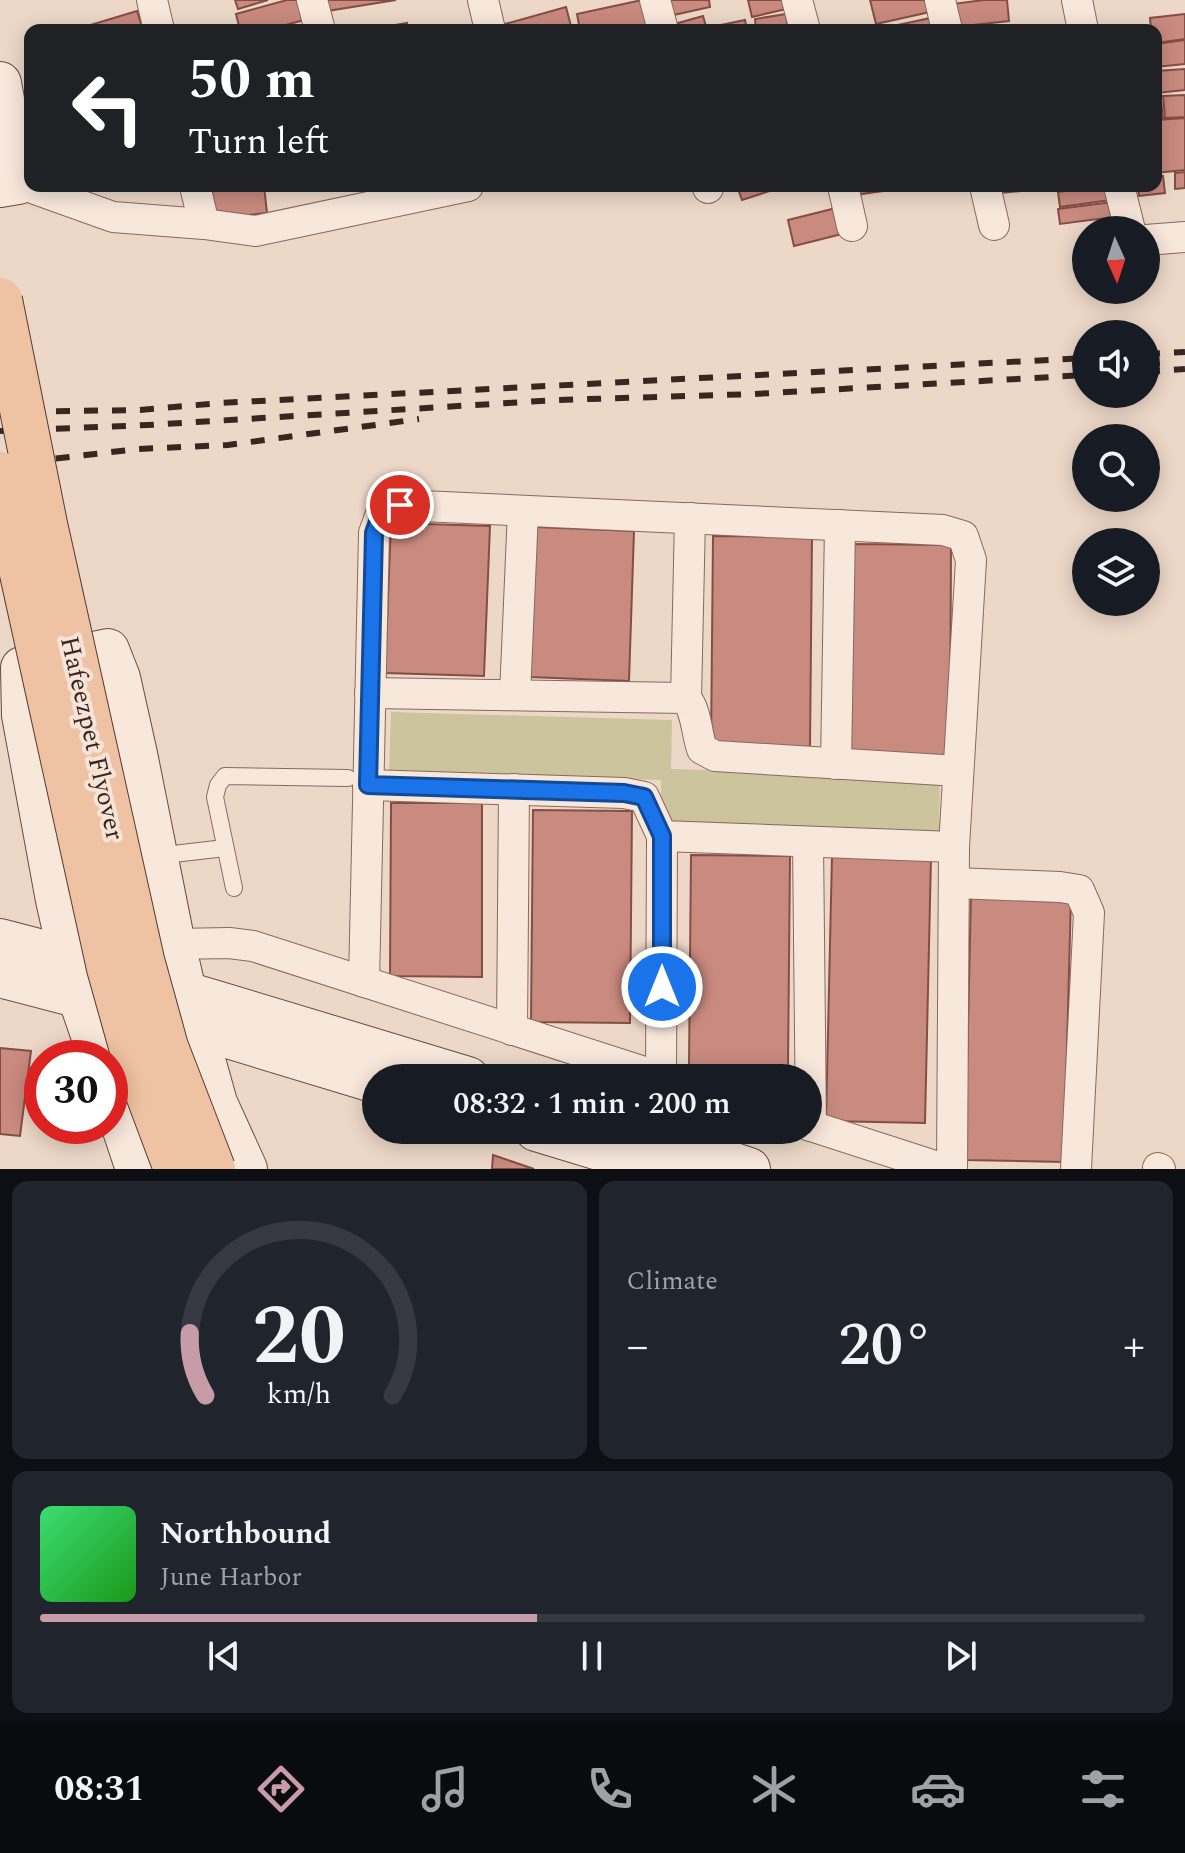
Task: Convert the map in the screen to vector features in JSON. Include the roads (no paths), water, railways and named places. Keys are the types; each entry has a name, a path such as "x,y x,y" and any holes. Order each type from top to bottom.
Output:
{"main road":[{"name":"Hafeezpet Flyover","path":"0,300 45,524 142,960 166,1047 213,1169"},
{"name":"Hafeezpet Flyover","path":"0,474 109,968 134,1057 176,1169"}],"street":[{"path":"152,0 158,24"},
{"path":"312,0 318,24"},
{"path":"483,0 489,24"},
{"path":"655,0 661,24"},
{"path":"797,0 803,24"},
{"path":"940,0 946,24"},
{"path":"1077,0 1082,24"},
{"path":"0,83 9,185"},
{"path":"32,192 113,217 255,231 359,197 409,192"},
{"path":"196,192 204,224"},
{"path":"844,192 852,226"},
{"path":"986,192 994,225"},
{"path":"1120,192 1126,216"},
{"path":"1160,239 1185,237"},
{"path":"364,982 358,781 370,693 374,533 382,511 400,505 943,530 963,536 971,560 954,847 952,1169"},
{"path":"515,695 523,511"},
{"path":"690,518 686,698 693,708 702,749 715,756 958,771"},
{"path":"836,764 840,525"},
{"path":"94,1040 75,977 57,900 23,715 22,668 108,650 119,678 190,1010 216,1103 246,1169"},
{"path":"370,693 686,698"},
{"path":"358,781 624,793 644,797 662,836 662,1064"},
{"path":"512,1030 514,789"},
{"path":"662,836 954,847"},
{"path":"808,842 810,1064"},
{"path":"955,883 1079,890 1089,913 1076,1169"},
{"path":"0,940 75,977 190,1010 362,1077"},
{"path":"174,944 253,946 618,1064"},
{"path":"0,976 75,977"},
{"path":"190,1010 246,1011 422,1064"},
{"path":"822,1130 944,1169"},
{"path":"128,1142 137,1169"},
{"path":"633,1144 665,1169"},
{"path":"649,1144 749,1169"}],"lane":[{"path":"234,888 215,797 218,785 225,776 358,781"},
{"path":"156,856 225,848"}],"railway":[{"path":"1160,353 1185,352"},
{"path":"0,412 140,410 220,403 1072,359"},
{"path":"1160,371 1185,369"},
{"path":"0,431 1072,376"},
{"path":"0,465 138,449 228,445 419,419"}]}
